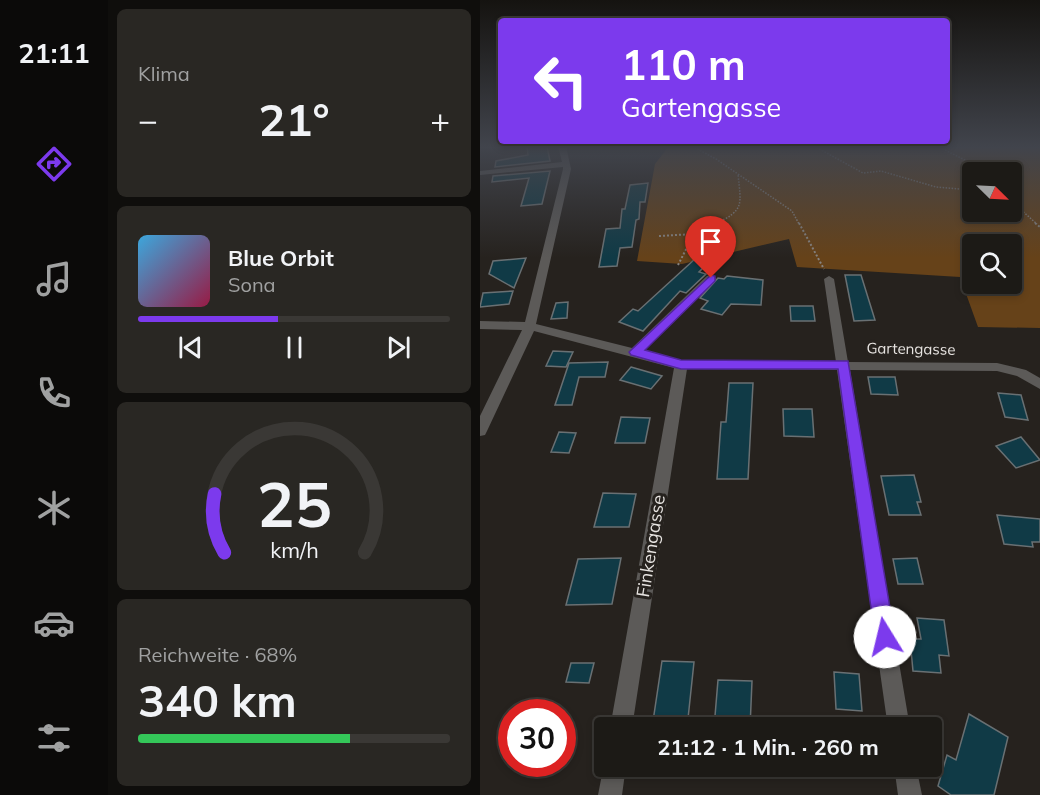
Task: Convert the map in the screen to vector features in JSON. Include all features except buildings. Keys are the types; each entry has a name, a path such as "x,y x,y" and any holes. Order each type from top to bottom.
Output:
{"street":[{"path":"480,431 530,326 563,183"},
{"path":"636,352 711,278"},
{"path":"829,279 897,717"},
{"name":"Gartengasse","path":"480,325 530,326 681,364 997,367 1021,373 1040,384"},
{"name":"Finkengasse","path":"623,717 681,364"},
{"path":"610,795 613,777"},
{"path":"907,777 910,795"}],"path":[{"path":"659,236 694,234 735,215 741,206 739,183"},
{"path":"752,183 792,210 829,279"},
{"path":"923,183 936,187 962,189"},
{"path":"1022,211 1040,227"},
{"path":"678,265 684,249 694,234"}],"shaded area":[{"path":"651,183 962,183 962,222 1022,222 1022,183 1040,183 1040,328 978,327 966,294 1022,294 1022,234 962,234 962,283 960,277 797,267 789,239 682,264 637,261"}],"route":[{"path":"711,278 636,352 681,364 843,364 885,637"}]}
